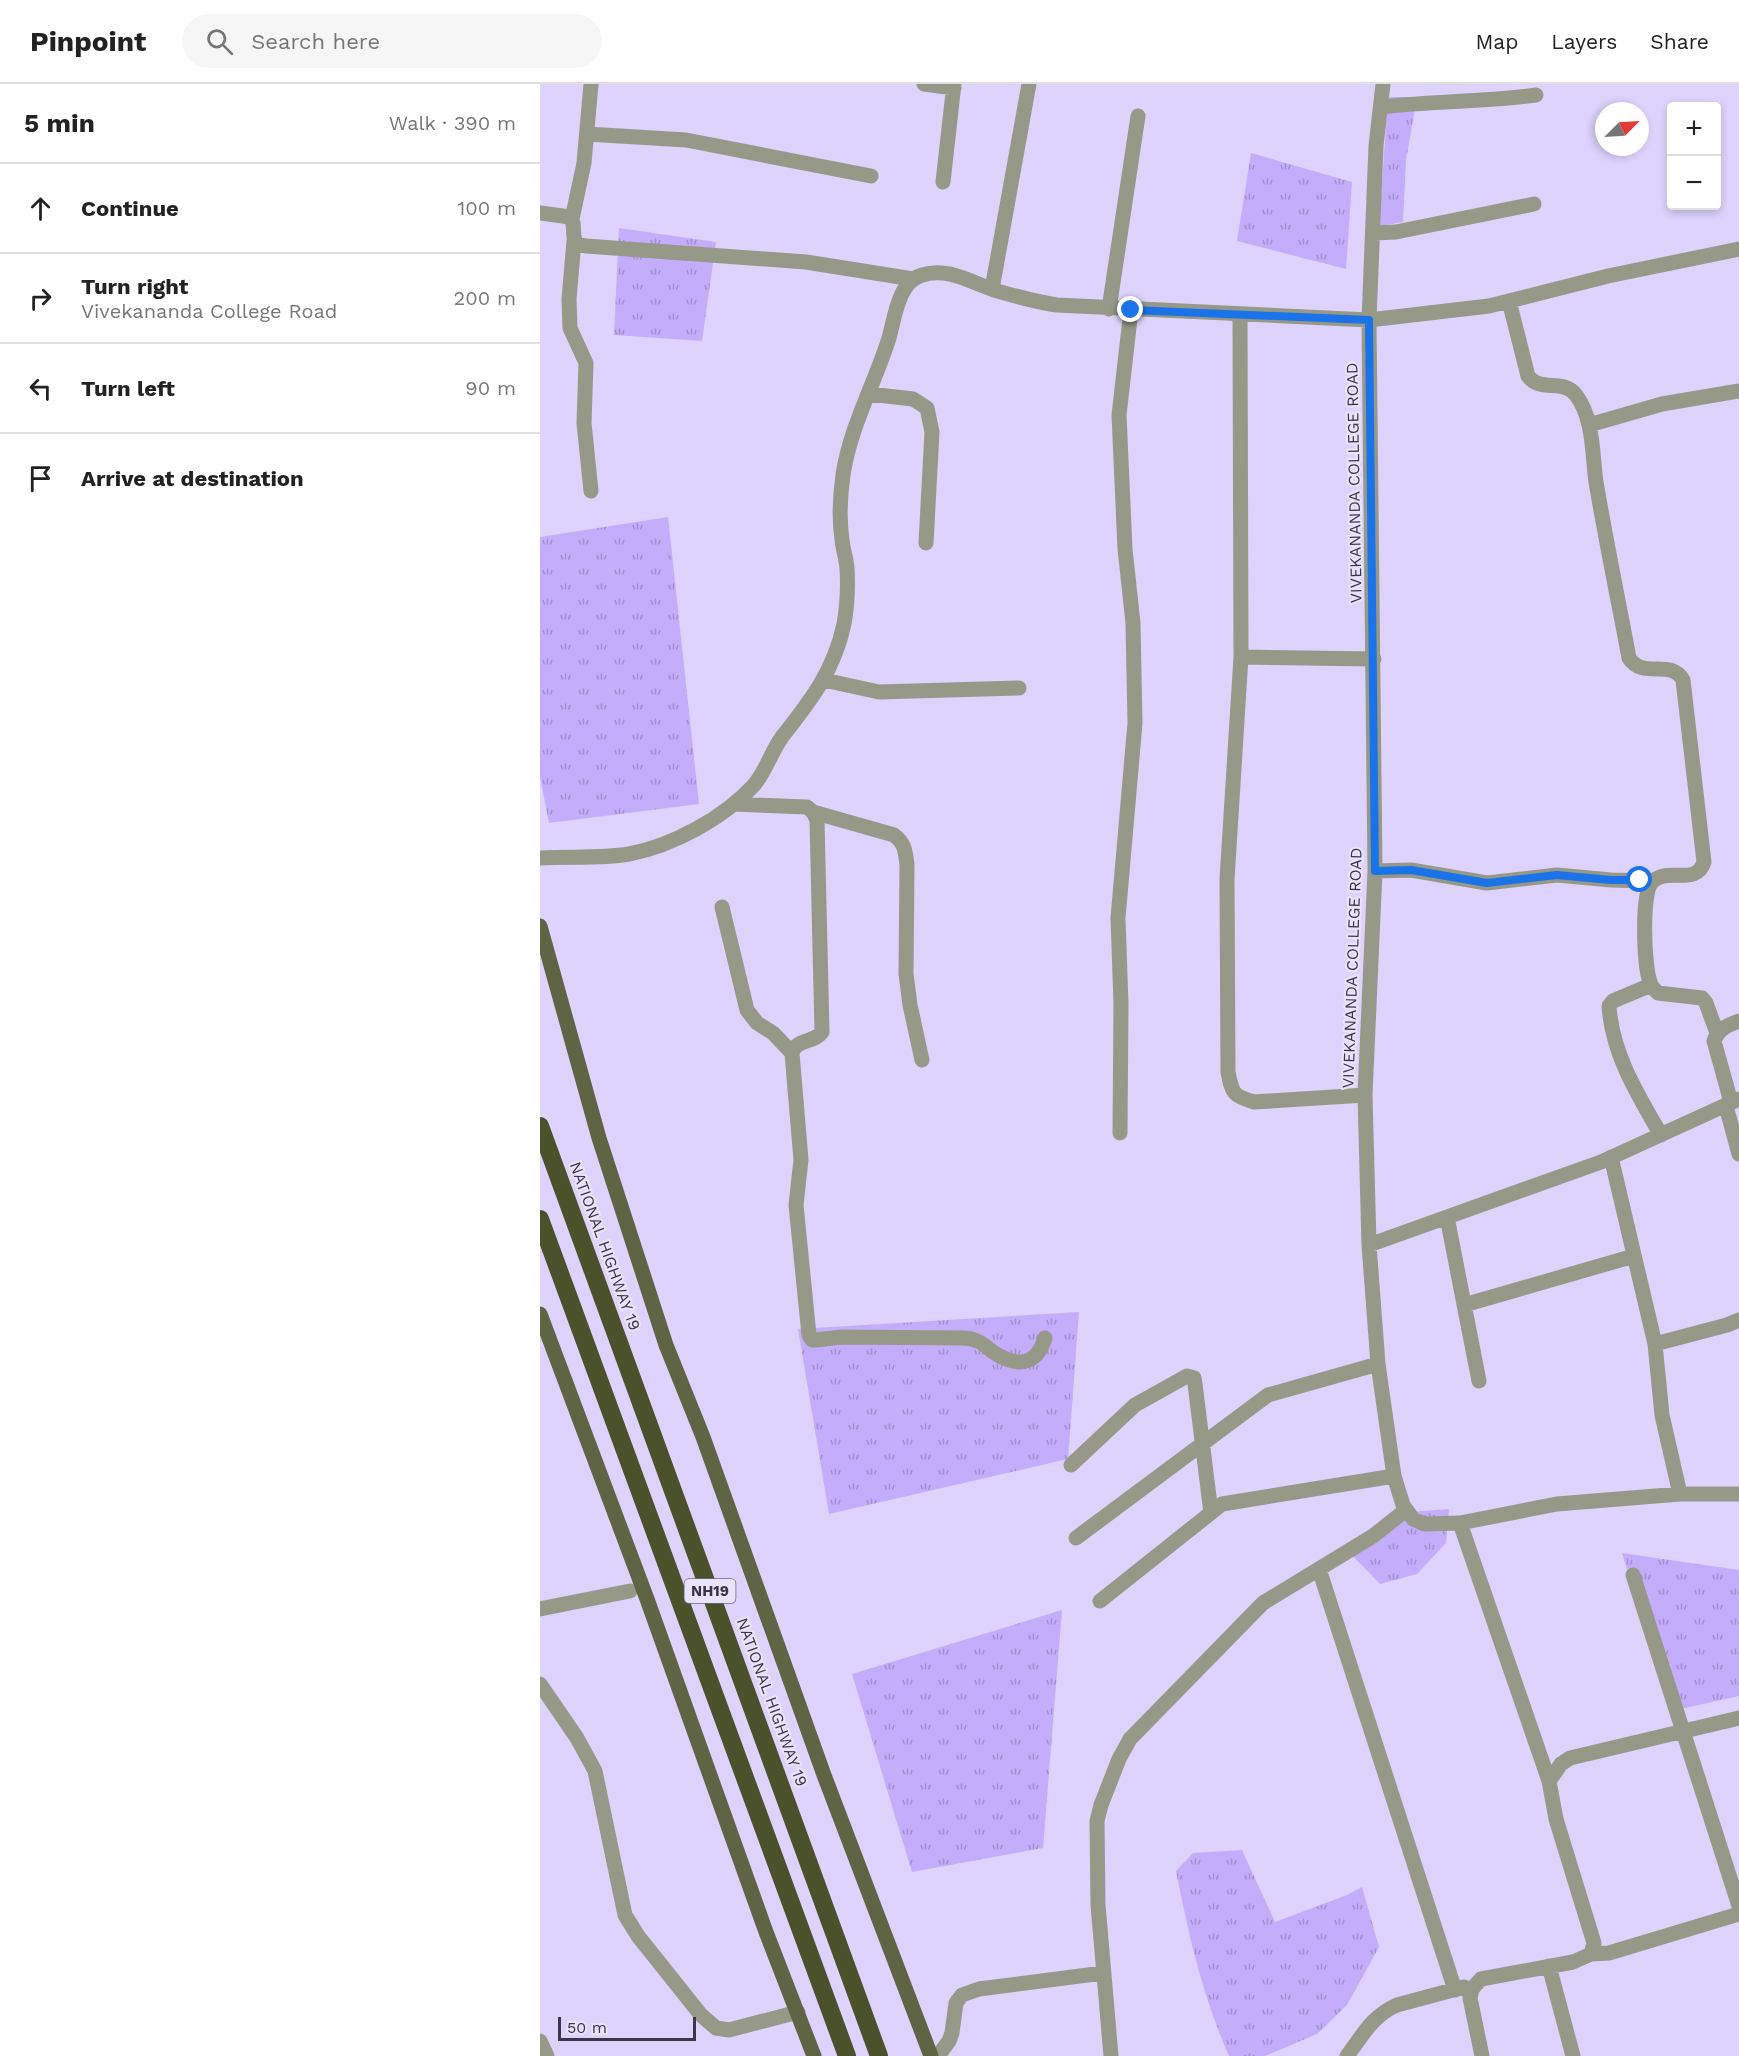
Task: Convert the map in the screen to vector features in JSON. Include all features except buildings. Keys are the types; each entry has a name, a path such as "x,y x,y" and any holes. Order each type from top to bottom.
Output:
{"highway":[{"name":"NATIONAL HIGHWAY 19","path":"540,1126 879,2056"},
{"name":"NH19","path":"540,1219 847,2056"}],"main road":[{"path":"540,926 602,1149 666,1345 703,1437 824,1775 931,2056"},
{"path":"540,1314 647,1599 766,1932 814,2056"}],"street":[{"path":"591,84 584,163 572,219 574,241 569,318 573,339 586,363 584,423 591,491"},
{"path":"924,84 954,86 943,182"},
{"path":"992,289 1029,84"},
{"name":"VIVEKANANDA COLLEGE ROAD","path":"1383,84 1376,146 1369,320 1375,871 1365,1095 1369,1245 1378,1364 1394,1476 1406,1510"},
{"path":"1381,107 1428,102 1502,100 1536,95"},
{"path":"1109,309 1138,116"},
{"path":"587,134 686,140 872,176"},
{"path":"1373,233 1396,232 1534,204"},
{"path":"540,213 566,215 572,219"},
{"path":"574,241 586,246 806,262 913,279 938,272 956,274 992,289 1034,302 1109,309 1369,320 1489,306 1608,276 1739,249"},
{"path":"540,858 628,854 656,848 700,826 734,804 755,784 778,743 824,680 844,623 847,568 842,539 841,497 848,450 879,369 901,299 906,286 913,279"},
{"path":"1509,301 1528,376 1533,382 1542,386 1563,385 1571,389 1584,407 1589,424 1596,481 1629,658 1631,662 1642,668 1674,670 1683,680 1704,862 1702,868 1691,876 1664,875 1653,881 1647,890 1644,939 1647,973 1650,985 1658,993 1702,998 1717,1033"},
{"path":"1120,1133 1121,1004 1118,918 1135,723 1133,622 1125,549 1119,415 1131,310"},
{"path":"1240,315 1241,657 1227,879 1228,1072 1232,1090 1239,1097 1254,1102 1365,1095"},
{"path":"1589,424 1662,404 1739,391"},
{"path":"869,394 913,399 927,408 932,432 926,543"},
{"path":"1241,657 1374,659"},
{"path":"824,680 879,692 1019,688"},
{"path":"734,804 807,807 817,820 822,1032 818,1037 798,1044 792,1053 801,1160 796,1205 805,1314 809,1335 812,1340 903,1336 963,1338 979,1341 1006,1360 1026,1362 1034,1358 1041,1350 1045,1338"},
{"path":"813,812 894,835 905,847 907,864 906,974 922,1060"},
{"path":"1375,871 1411,870 1487,883 1557,875 1653,881"},
{"path":"722,907 747,1010 757,1023 772,1033 792,1053"},
{"path":"1650,985 1613,1001 1609,1006 1609,1016 1625,1071 1661,1135"},
{"path":"1739,1021 1717,1033 1714,1041 1732,1102 1739,1154"},
{"path":"1369,1245 1611,1157 1732,1102"},
{"path":"1611,1157 1654,1344 1662,1416 1680,1494"},
{"path":"1447,1217 1479,1381"},
{"path":"1464,1305 1634,1256"},
{"path":"1654,1344 1739,1320"},
{"path":"1076,1538 1268,1395 1378,1364"},
{"path":"1071,1465 1135,1406 1187,1376 1194,1378 1204,1443 1210,1513"},
{"path":"1100,1602 1222,1504 1394,1476"},
{"path":"1111,2056 1097,1882 1097,1821 1101,1805 1119,1759 1130,1739 1263,1603 1373,1536 1406,1510 1413,1520 1424,1524 1460,1523 1557,1504 1680,1494 1739,1494"},
{"path":"1460,1523 1549,1781 1556,1819 1594,1943 1592,1954"},
{"path":"1319,1569 1455,1990"},
{"path":"1633,1575 1739,1906"},
{"path":"540,1609 630,1591"},
{"path":"540,1684 577,1738 595,1771 625,1915 638,1936 701,2015 716,2028 729,2030 798,2012"},
{"path":"1549,1781 1561,1764 1570,1758 1739,1718"},
{"path":"1354,2052 1372,2021 1397,2005 1476,1984 1487,1977 1573,1962 1592,1954 1609,1953 1739,1914"},
{"path":"1549,1966 1573,2056"},
{"path":"938,2056 950,2041 956,2003 962,1995 979,1989 1103,1973"},
{"path":"1476,1984 1470,1998 1482,2056"},
{"path":"540,2041 547,2056"}],"green space":[{"path":"1388,97 1417,97 1406,160 1403,222 1379,226"},
{"path":"1251,153 1352,182 1346,269 1237,241"},
{"path":"619,228 716,242 702,341 614,335"},
{"path":"668,517 699,804 549,823 540,777 540,537"},
{"path":"1079,1312 1068,1459 829,1514 798,1329"},
{"path":"1449,1509 1446,1543 1417,1574 1380,1584 1346,1549 1410,1512"},
{"path":"1622,1553 1739,1570 1739,1696 1672,1711"},
{"path":"1062,1610 1043,1848 912,1872 852,1674"},
{"path":"1242,1850 1275,1922 1347,1895 1362,1887 1379,1947 1347,2005 1317,2034 1265,2056 1229,2056 1197,1965 1176,1871 1193,1853"}],"route":[{"path":"1131,310 1369,320 1375,871 1411,870 1440,873 1487,883 1544,875 1640,880"}]}
